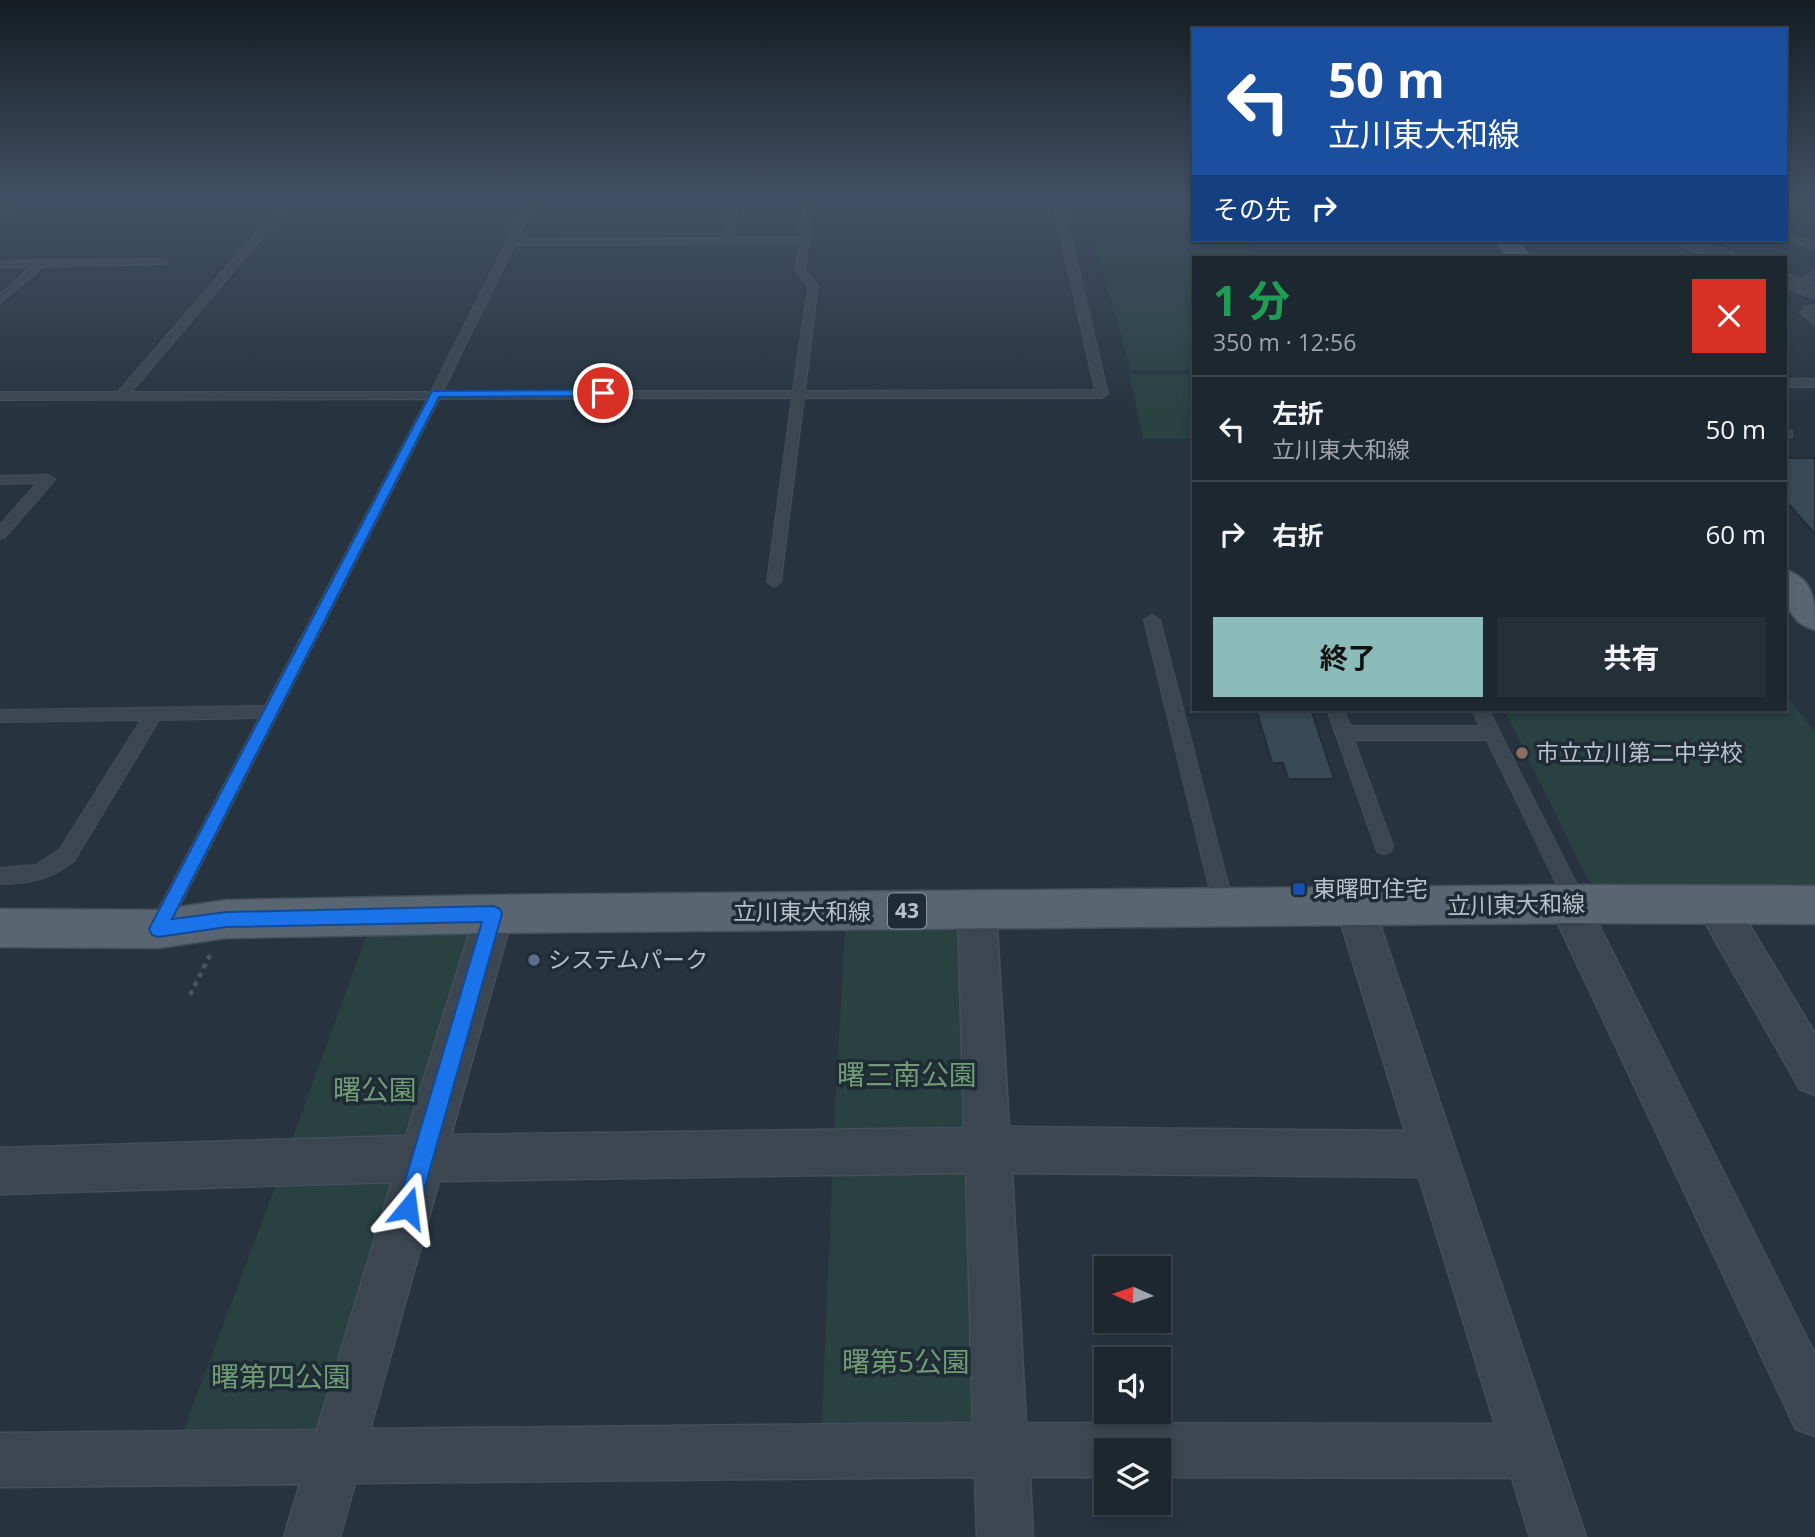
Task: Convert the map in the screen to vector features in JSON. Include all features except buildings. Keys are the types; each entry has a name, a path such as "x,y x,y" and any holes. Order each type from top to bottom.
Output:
{"main road":[{"path":"1787,583 1815,618"},
{"name":"立川東大和線","path":"0,929 158,929 227,919 494,914 1568,904 1815,905"}],"street":[{"path":"1568,904 1815,1410"},
{"path":"1716,905 1815,1074"},
{"path":"1355,907 1558,1537"},
{"path":"977,911 1005,1537"},
{"path":"312,1537 494,914"},
{"path":"0,1171 422,1158 988,1150 1435,1154"},
{"path":"0,1461 1001,1450 1530,1451"}],"lane":[{"path":"0,300 34,270"},
{"path":"123,394 230,270"},
{"path":"158,929 497,270"},
{"path":"774,582 813,286 800,270"},
{"path":"0,396 436,393 1102,394 1073,270"},
{"path":"1815,308 1808,309 1806,313 1815,322"},
{"path":"1787,383 1815,383"},
{"path":"0,480 48,480 0,534"},
{"path":"1152,620 1224,907"},
{"path":"1336,711 1384,846"},
{"path":"1481,711 1570,891 1568,904"},
{"path":"0,716 271,712"},
{"path":"0,876 27,876 52,870 67,855 154,714"},
{"path":"1344,733 1493,733"}],"green space":[{"path":"1102,270 1192,270 1192,370 1131,370"},
{"path":"1129,375 1192,375 1192,439 1143,439"},
{"path":"1787,696 1815,733 1815,886 1602,889 1588,880 1505,711 1787,711"},
{"name":"曙三南公園","path":"846,915 972,915 979,1145 833,1147"},
{"name":"曙公園","path":"490,916 419,1153 286,1156 373,918"},
{"name":"曙第5公園","path":"980,1155 994,1443 821,1444 833,1157"},
{"name":"曙第四公園","path":"416,1162 335,1452 175,1453 284,1163"}],"place":[{"name":"市立立川第二中学校","path":"1522,753"},
{"name":"東曙町住宅","path":"1299,889"},
{"name":"システムパーク","path":"534,960"}],"route":[{"path":"408,1208 494,914 227,919 158,929 436,393 603,393"}]}
